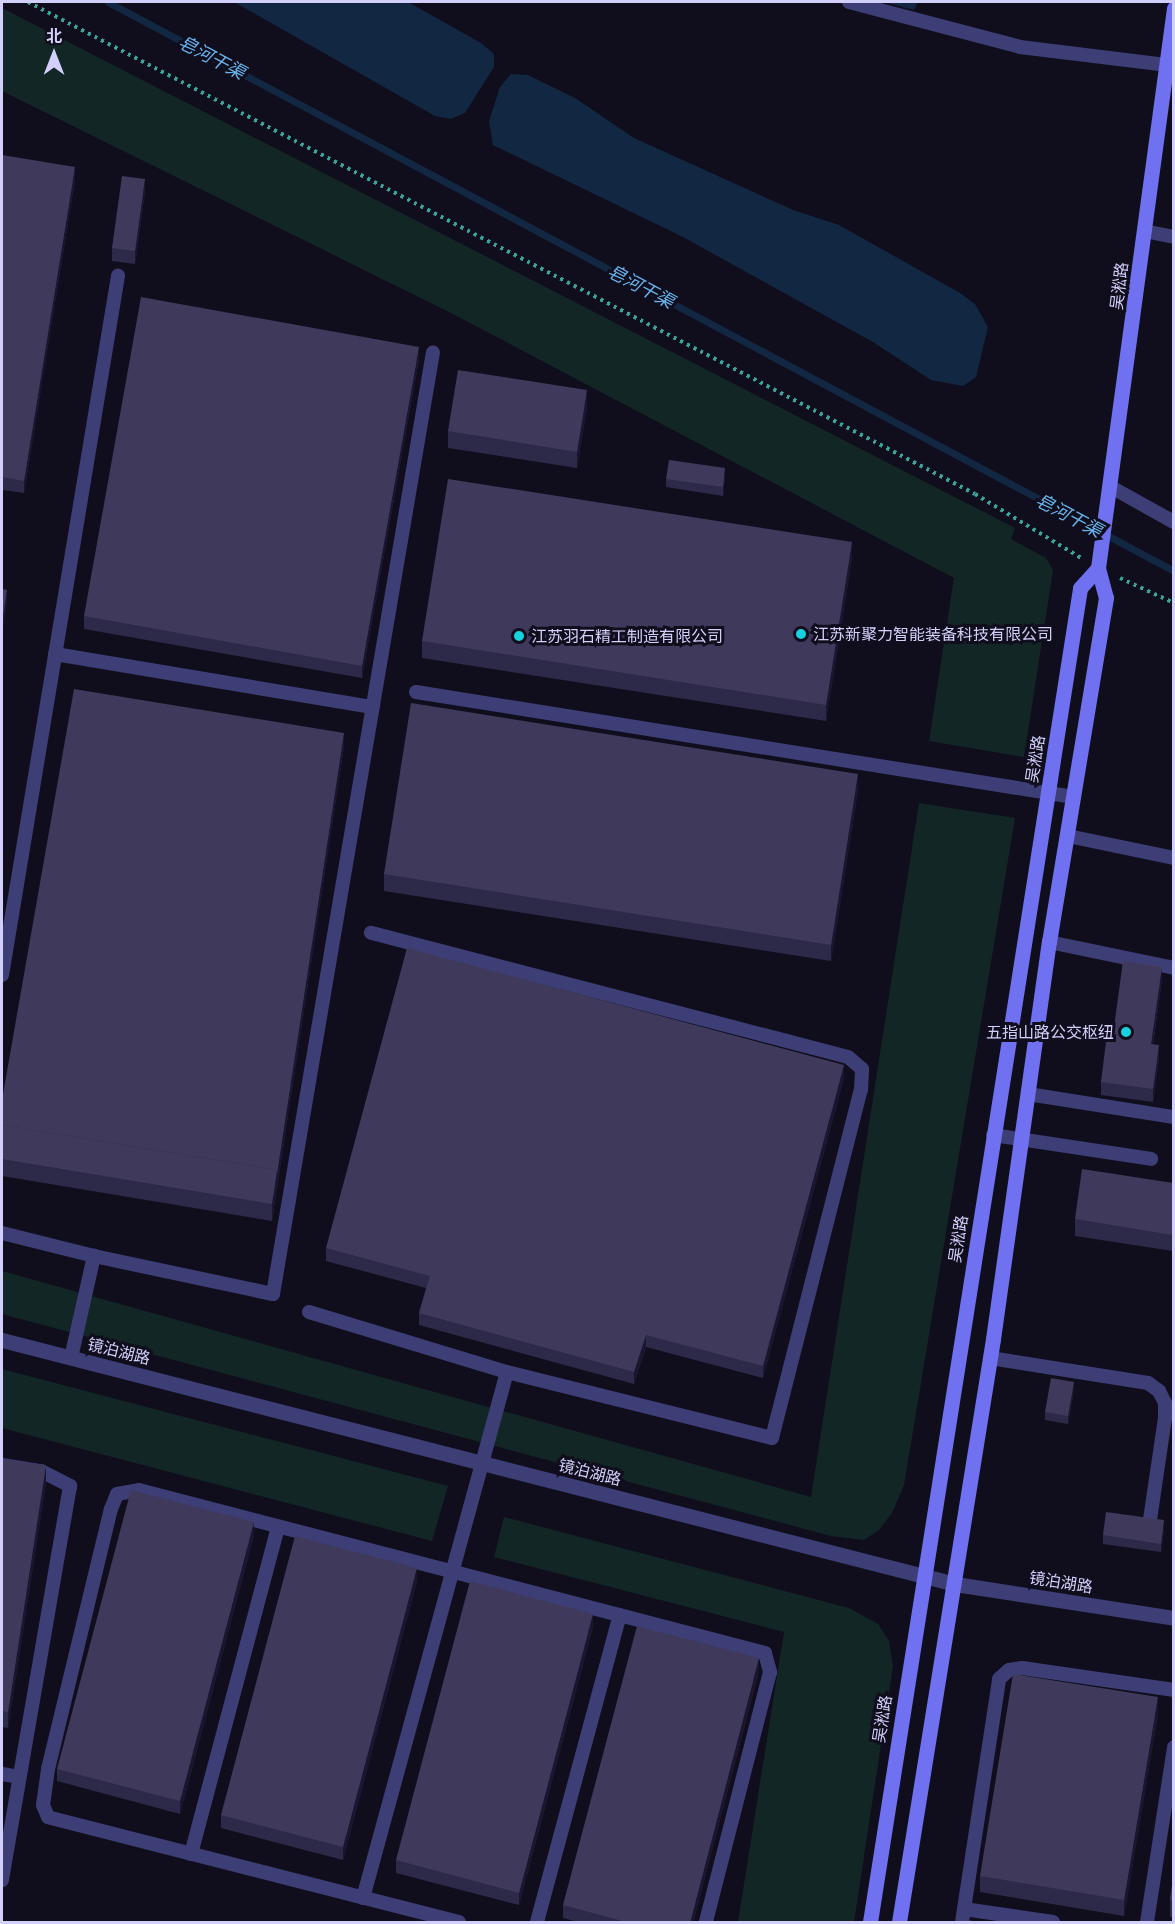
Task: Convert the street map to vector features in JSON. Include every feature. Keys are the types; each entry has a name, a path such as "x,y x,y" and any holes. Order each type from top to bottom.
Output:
{"main road":[{"name":"吴淞路","path":"899,1923 990,1358 1049,942 1106,598 1098,568 1168,74 1173,8"},
{"name":"吴淞路","path":"870,1923 922,1575 1080,588 1098,568"}],"street":[{"name":"镜泊湖路","path":"2,1340 955,1584 1173,1618"}],"lane":[{"path":"849,2 1020,47 1168,74"},
{"path":"1144,231 1173,237"},
{"path":"2,975 117,276"},
{"path":"2,1233 94,1256 273,1294 433,352"},
{"path":"1111,487 1173,522"},
{"path":"55,654 373,707"},
{"path":"416,692 1074,797"},
{"path":"1068,836 1173,858"},
{"path":"309,1312 507,1372 771,1438 861,1090 862,1069 848,1057 371,933"},
{"path":"1049,942 1173,968"},
{"path":"1028,1094 1173,1117"},
{"path":"993,1135 1150,1159"},
{"path":"71,1358 94,1256"},
{"path":"990,1358 1148,1383 1159,1391 1166,1403 1166,1418 1150,1520"},
{"path":"363,1898 507,1372"},
{"path":"2,1465 41,1471 70,1486 2,1880"},
{"path":"459,1923 48,1817 43,1805 48,1769 111,1509 117,1494 140,1490 765,1653 769,1660 770,1672 706,1923"},
{"path":"191,1854 278,1527"},
{"path":"537,1923 620,1615"},
{"path":"1053,1923 963,1916 999,1679 1009,1670 1022,1668 1173,1690"},
{"path":"1147,1923 1173,1747"},
{"path":"2,1774 19,1777"}],"path":[{"path":"28,2 975,494 1098,568 1173,603"}],"green space":[{"path":"2,8 1015,528 1011,539 1046,558 1053,570 1024,757 929,741 954,578 451,313 2,91"},
{"path":"919,803 1015,818 904,1485 892,1513 879,1530 864,1540 831,1536 2,1314 2,1271 811,1497"},
{"path":"2,1369 448,1486 432,1541 2,1428"},
{"path":"504,1517 849,1608 878,1624 889,1641 893,1666 854,1922 738,1922 784,1632 494,1557"}],"water":[{"path":"234,2 408,2 481,43 494,54 494,67 465,113 451,119 435,116"},
{"path":"884,2 918,2 914,10"},
{"path":"511,74 528,75 575,98 634,138 793,210 839,225 960,293 975,304 988,327 976,377 963,386 931,380 873,342 681,236 493,145 489,121 500,87"}],"building":[{"path":"2,155 75,167 24,481 2,477"},
{"path":"122,176 145,179 135,251 112,248"},
{"path":"141,297 419,347 362,666 84,616"},
{"path":"458,370 587,390 577,452 448,431"},
{"path":"669,460 725,468 723,487 666,479"},
{"path":"448,479 852,542 826,705 422,641"},
{"path":"2,589 7,590 2,623"},
{"path":"74,689 344,733 277,1174 277,1170 2,1125 2,1100"},
{"path":"411,703 858,774 831,945 384,874"},
{"path":"407,948 844,1065 763,1366 646,1335 634,1372 419,1313 430,1276 326,1248"},
{"path":"1123,961 1162,967 1151,1044 1159,1045 1153,1089 1101,1082 1106,1042 1112,1042"},
{"path":"2,1125 277,1170 272,1204 2,1159"},
{"path":"1082,1169 1173,1183 1173,1235 1075,1219"},
{"path":"1051,1378 1074,1382 1068,1416 1045,1412"},
{"path":"2,1459 46,1465 8,1712 2,1711"},
{"path":"131,1490 254,1522 180,1801 57,1769"},
{"path":"1106,1512 1164,1520 1161,1544 1103,1535"},
{"path":"295,1536 417,1568 343,1847 221,1815"},
{"path":"470,1581 593,1614 519,1893 396,1860"},
{"path":"637,1626 759,1658 690,1923 630,1923 563,1905"},
{"path":"1013,1674 1158,1697 1124,1900 980,1876"},
{"path":"1173,1878 1173,1901 1170,1900"},
{"path":"967,1920 985,1923 966,1923"}],"waterway":[{"name":"皂河干渠","path":"108,2 1174,571"}],"place":[{"name":"江苏新聚力智能装备科技有限公司","path":"801,634"},
{"name":"江苏羽石精工制造有限公司","path":"519,636"},
{"name":"五指山路公交枢纽","path":"1126,1032"}]}
